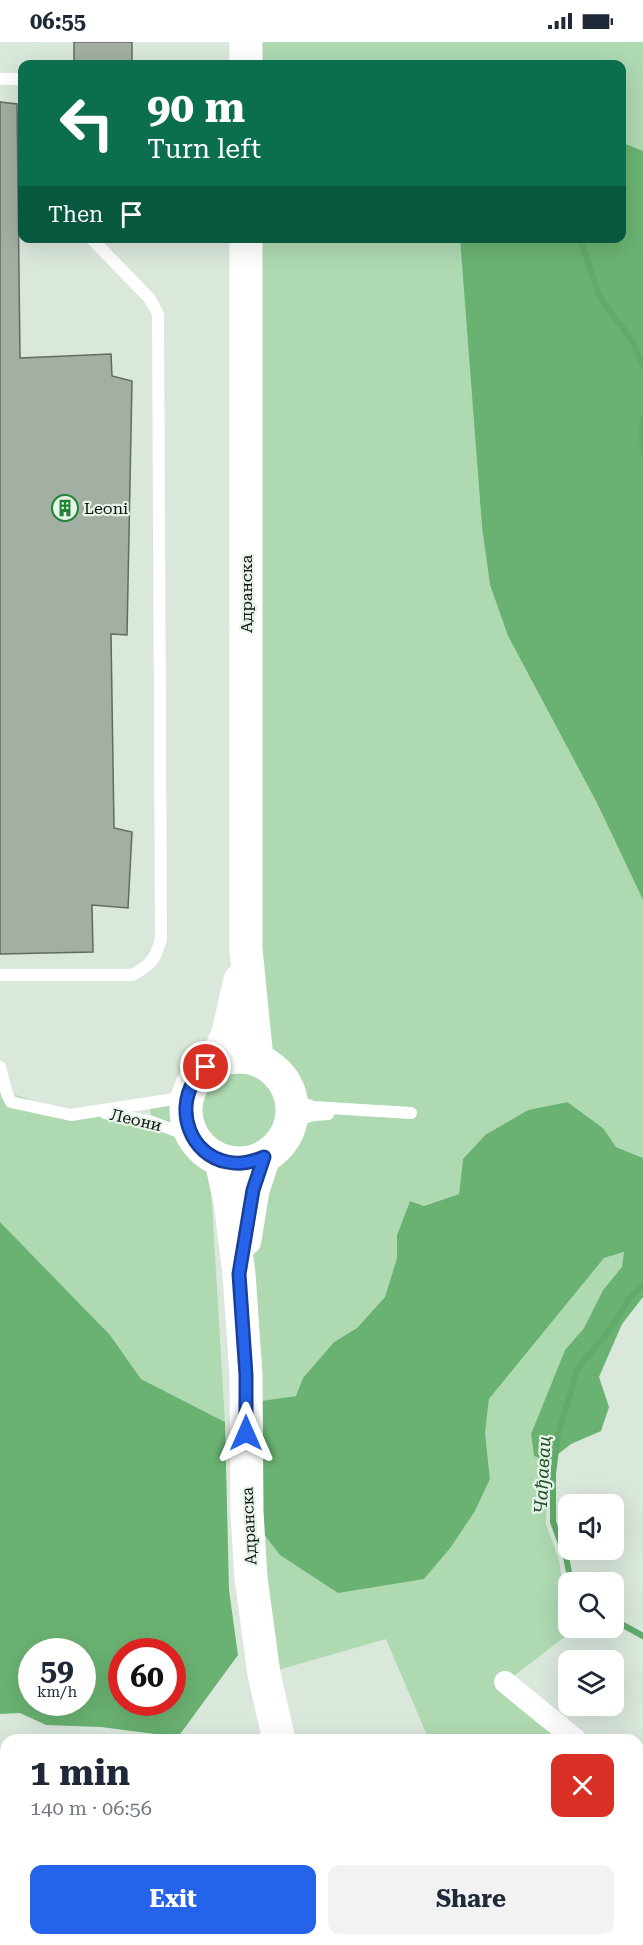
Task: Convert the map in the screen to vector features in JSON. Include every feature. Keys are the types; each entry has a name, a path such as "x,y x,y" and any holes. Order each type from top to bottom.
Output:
{"main road":[{"path":"246,42 246,60"},
{"name":"Адранска","path":"246,243 246,949 257,1059"},
{"name":"Адранска","path":"216,1061 232,1020 246,949"},
{"path":"239,1056 257,1059 281,1076 288,1089 292,1115 289,1129 283,1140 264,1157 247,1163 221,1161 209,1155 192,1137 185,1114 187,1097 194,1080 206,1067 216,1061 239,1056"},
{"name":"Адранска","path":"239,1274 253,1190 264,1157"},
{"name":"Адранска","path":"221,1161 230,1202 239,1274 246,1375 246,1490 251,1578 262,1663 278,1734"}],"street":[{"path":"505,1682 569,1734"}],"lane":[{"path":"0,79 18,79"},
{"path":"0,975 132,975 144,969 156,958 161,939 158,314 150,299 96,243"},
{"path":"0,1067 10,1102 71,1114 98,1111"},
{"path":"288,1089 298,1101 313,1107 411,1113"},
{"name":"Леони","path":"98,1111 187,1097"},
{"name":"Леони","path":"98,1111 152,1122 192,1137"},
{"path":"289,1129 298,1119 313,1115 374,1112"}],"green space":[{"path":"248,42 643,42 643,151 626,144 626,60 248,60"},
{"path":"626,144 643,151 643,900 597,803 508,636 490,585 482,527 460,243 626,243"},
{"path":"247,243 460,243 482,527 490,585 508,636 597,803 643,900 643,1158 616,1147 603,1128 566,1102 528,1110 485,1135 463,1159 459,1194 424,1206 410,1201 397,1235 397,1258 385,1297 357,1328 334,1342 303,1378 296,1396 246,1403 230,1163 248,1163 269,1153 283,1139 290,1122 292,1104 287,1086 277,1071 261,1060 240,1056 222,1059 232,1020"},
{"path":"231,1068 247,1068 270,1080 279,1094 282,1111 279,1128 270,1142 247,1154 231,1154 215,1147 203,1135 196,1119 196,1103 203,1087 215,1075"},
{"path":"0,1090 75,1114 111,1114 152,1122 149,1103 187,1097 190,1129 197,1143 209,1155 225,1422 141,1379 110,1335 0,1222"},
{"path":"567,1102 603,1128 616,1147 643,1158 643,1297 622,1324 599,1377 609,1407 601,1431 571,1444 548,1462 534,1456 531,1434 565,1350 584,1328 603,1290 622,1267 624,1252 604,1258 489,1399 485,1433 490,1479 475,1511 451,1547 424,1579 338,1593 280,1555 263,1533 246,1403 296,1396 303,1378 334,1342 357,1328 385,1297 397,1258 397,1235 410,1201 424,1206 459,1194 463,1159 485,1135 528,1110"},
{"path":"0,1222 110,1335 141,1379 225,1422 229,1590 238,1655 180,1734 46,1725 26,1716 96,1716 96,1638 18,1638 18,1713 0,1714"},
{"path":"625,1252 622,1267 603,1290 584,1328 565,1350 531,1434 534,1456 548,1462 546,1524 561,1572 558,1572 558,1638 563,1638 506,1682 569,1734 426,1734 386,1639 264,1674 263,1533 451,1546 475,1511 490,1479 485,1433 489,1399 604,1258"}],"building":[{"path":"74,42 132,42 132,60 74,60"},
{"name":"Leoni","path":"0,102 17,104 20,358 111,354 112,376 132,381 127,635 111,634 114,828 132,832 128,908 92,905 93,952 0,954"}],"waterway":[{"name":"Чађавац","path":"582,243 599,296 633,342 643,366"},
{"name":"Чађавац","path":"643,419 643,452"},
{"name":"Чађавац","path":"569,1572 553,1522 553,1474 558,1434 578,1368 643,1284"},
{"name":"Чађавац","path":"624,1626 643,1636"}],"place":[{"name":"Leoni","path":"65,508"}],"route":[{"path":"206,1067 194,1080 187,1097 185,1114 192,1137 209,1155 221,1161 247,1163 264,1157 253,1190 239,1274 246,1375 246,1433"}]}
